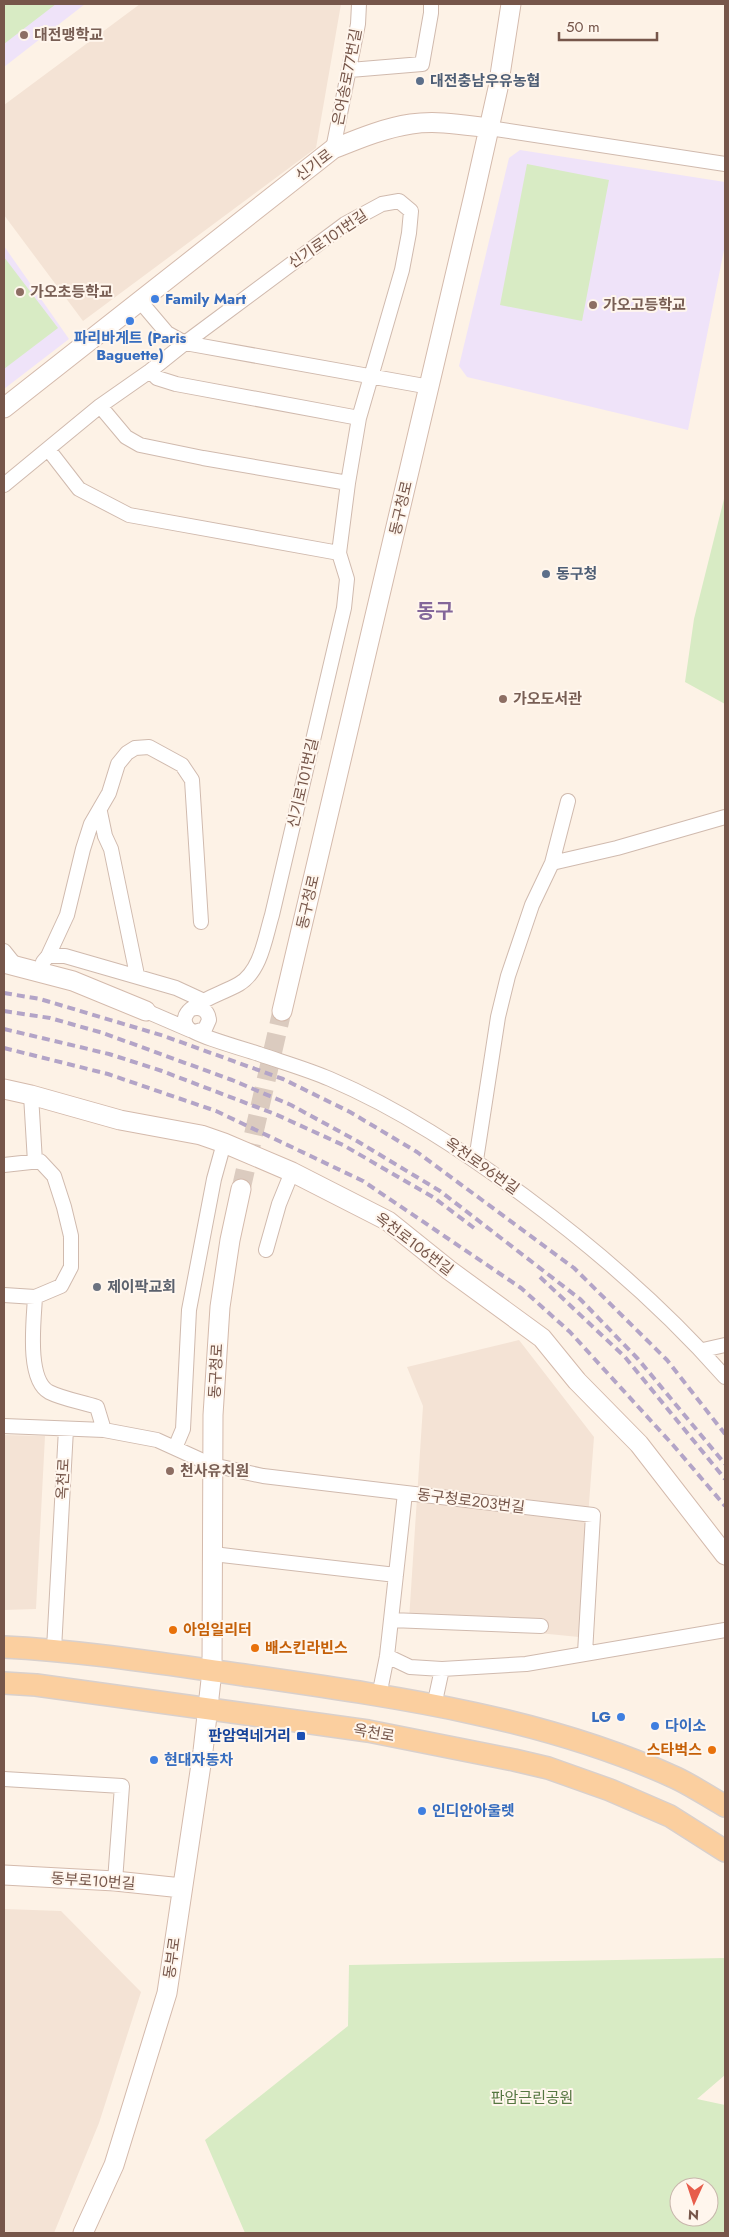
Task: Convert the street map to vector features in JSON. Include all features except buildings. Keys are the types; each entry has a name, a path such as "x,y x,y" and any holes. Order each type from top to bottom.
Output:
{"main road":[{"name":"동구청로","path":"282,1010 430,387 489,128 498,88 511,4"},
{"name":"신기로","path":"4,408 333,149 372,134 411,124 444,123 489,128"},
{"path":"10,964 73,982 146,1011"},
{"name":"옥천로106번길","path":"4,1090 31,1095 120,1120 201,1135 292,1172 388,1221 449,1270 542,1338 577,1380 640,1444 725,1555"},
{"name":"동구청로","path":"212,1671 212,1465 220,1307 230,1240 241,1189"},
{"path":"4,1647 54,1649 348,1690 528,1725 677,1778 725,1806"},
{"name":"동부로","path":"83,2233 114,2165 167,1993 212,1671"},
{"name":"옥천로","path":"4,1683 36,1685 368,1731 548,1768 610,1790 670,1816 725,1851"},
{"name":"동부로10번길","path":"4,1875 115,1881 182,1888"}],"street":[{"name":"은어송로77번길","path":"333,149 350,70 358,24 359,4"},
{"path":"350,70 422,64 431,4"},
{"name":"신기로","path":"489,128 725,164"},
{"name":"신기로101번길","path":"185,343 345,224 382,204 399,201 411,211 402,270 360,418 348,483 339,553 347,578 344,608 272,915 259,957 248,977 194,1007"},
{"path":"139,300 167,333 185,343 372,375 430,387"},
{"path":"4,485 100,406 150,371 185,343"},
{"path":"150,371 157,378 176,384 360,418"},
{"path":"100,406 126,437 140,445 348,483"},
{"path":"48,450 79,489 128,514 339,553"},
{"path":"34,970 48,956 67,915 91,824 100,812 109,794 118,764 127,753 135,748 149,746 182,765 192,780 201,922"},
{"path":"476,1160 498,1017 508,976 532,905 552,863 568,800"},
{"path":"100,812 105,836 111,849 137,975"},
{"path":"552,863 617,848 725,816"},
{"path":"4,951 10,964"},
{"path":"48,956 65,956 137,975 176,988 194,1007"},
{"path":"194,1007 185,1022 193,1031 205,1029 210,1009 219,993"},
{"path":"146,1011 172,1015 194,1007 201,1008 209,1018 213,1029 223,1041"},
{"name":"옥천로96번길","path":"146,1011 193,1031 329,1079 431,1131 476,1160 568,1229 622,1274 703,1350 725,1377"},
{"path":"31,1095 36,1162"},
{"path":"174,1448 183,1429 189,1310 214,1179 224,1143"},
{"path":"4,1165 40,1161 54,1176 72,1236 71,1267 61,1286 35,1296 4,1295"},
{"path":"266,1250 279,1204 292,1172"},
{"path":"35,1296 33,1344 37,1377 48,1391 96,1407 101,1416 104,1430"},
{"path":"703,1350 725,1345"},
{"name":"동구청로203번길","path":"4,1426 104,1430 157,1440 212,1465 262,1476 593,1516 585,1653"},
{"name":"옥천로","path":"54,1649 66,1429"},
{"path":"379,1696 387,1656 405,1493"},
{"path":"213,1554 396,1575"},
{"path":"391,1620 541,1626"},
{"path":"387,1656 410,1666 442,1669 526,1664 725,1630"},
{"path":"434,1706 442,1669"},
{"path":"4,1779 122,1786 115,1881"}],"shaded area":[{"name":"대전맹학교","path":"4,4 85,4 4,67"},
{"path":"140,4 341,4 316,148 83,321 4,215 4,105"},
{"name":"가오고등학교","path":"520,150 725,182 725,245 688,430 467,377 459,366 509,158"},
{"name":"가오초등학교","path":"4,246 69,339 4,389"},
{"path":"519,1340 594,1437 579,1637 409,1620 423,1406 407,1367"},
{"path":"4,1435 45,1436 36,1609 4,1610"},
{"path":"4,1909 61,1911 141,1992 99,2123 54,2233 4,2233"}],"green space":[{"path":"4,4 56,4 4,44"},
{"path":"527,164 609,180 582,321 500,305"},
{"name":"가오초등학교","path":"4,257 58,328 4,369"},
{"path":"725,495 725,704 685,682 694,619"},
{"name":"판암근린공원","path":"725,1958 725,2075 697,2099 725,2105 725,2233 245,2233 205,2140 348,2026 349,1965"}],"tunnel":[{"path":"241,1189 282,1011"}],"railway":[{"path":"4,993 40,999 164,1036 283,1079 350,1112 417,1152 574,1268 667,1360 725,1434"},
{"path":"4,1011 50,1018 103,1033 232,1080 291,1105 357,1141 440,1191 580,1299 638,1359 725,1464"},
{"path":"4,1029 109,1054 162,1071 275,1114 343,1145 433,1197 474,1228"},
{"path":"4,1048 108,1074 216,1111 363,1181 521,1288 570,1332 673,1445 725,1506"},
{"path":"540,1277 625,1357 725,1479"}],"place":[{"name":"대전맹학교","path":"24,35"},
{"name":"대전충남우유농협","path":"420,81"},
{"name":"가오초등학교","path":"20,292"},
{"name":"Family Mart","path":"155,299"},
{"name":"가오고등학교","path":"593,305"},
{"name":"파리바게트 (Paris Baguette)","path":"130,321"},
{"name":"동구청","path":"546,574"},
{"name":"가오도서관","path":"503,699"},
{"name":"제이팍교회","path":"97,1287"},
{"name":"천사유치원","path":"170,1471"},
{"name":"아임일리터","path":"173,1630"},
{"name":"배스킨라빈스","path":"255,1648"},
{"name":"LG","path":"621,1717"},
{"name":"다이소","path":"655,1726"},
{"name":"판암역네거리","path":"301,1736"},
{"name":"스타벅스","path":"712,1750"},
{"name":"현대자동차","path":"154,1760"},
{"name":"인디안아울렛","path":"422,1811"}],"district":[{"name":"동구","path":"435,611"}]}
